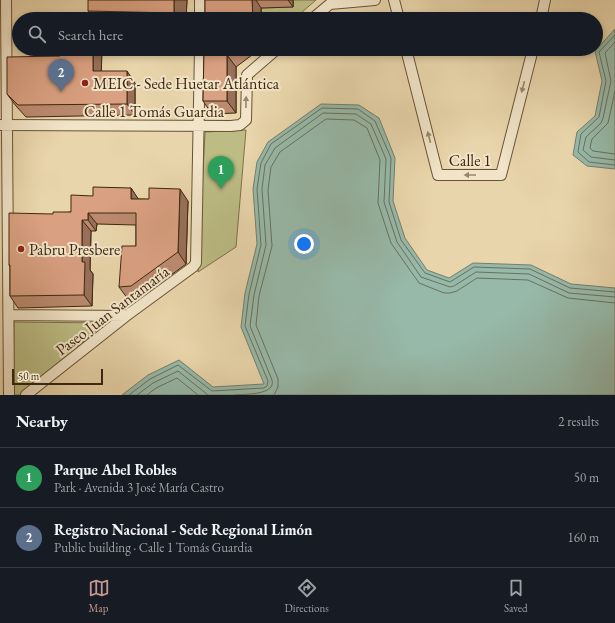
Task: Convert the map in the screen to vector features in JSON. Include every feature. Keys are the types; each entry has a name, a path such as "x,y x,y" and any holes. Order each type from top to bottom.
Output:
{"street":[{"path":"6,0 4,125 9,315 9,395"},
{"path":"200,0 200,12"},
{"path":"320,12 330,4 375,0"},
{"path":"394,0 397,12"},
{"path":"542,12 545,0"},
{"path":"199,126 200,56"},
{"name":"Calle 1 Tomás Guardia","path":"4,125 240,125 246,120 247,75 269,56"},
{"name":"Calle 1","path":"408,56 438,175 501,174 531,56"},
{"name":"Paseo Juan Santamaría","path":"26,395 126,316 193,267 196,263 199,126"},
{"path":"9,315 126,316"}],"green space":[{"path":"293,0 316,0 302,12 261,12 261,8 293,7"},
{"path":"246,130 236,247 198,272 205,132"},
{"path":"14,322 105,323 22,395 13,395"}],"water":[{"path":"615,29 615,169 587,166 573,155 577,132 595,116 602,81 596,56 603,56 603,42"},
{"path":"321,104 359,105 379,118 395,158 393,201 405,238 427,270 449,278 473,263 531,265 571,284 615,288 615,395 122,395 148,375 179,360 213,387 264,384 241,327 245,293 257,244 253,189 257,162 268,142"}],"building":[{"path":"88,0 174,0 174,12 88,11"},
{"path":"205,0 252,0 253,12 205,12"},
{"path":"93,56 93,71 127,71 127,104 18,105 7,94 7,57"},
{"path":"204,56 227,56 227,101 203,101"},
{"path":"93,187 131,188 131,199 149,199 149,188 180,189 178,252 131,286 119,287 122,246 136,246 136,213 88,213 88,220 82,220 82,262 85,262 84,295 10,296 9,213 53,214 53,212 71,212 71,195 93,196"}],"place":[{"name":"MEIC - Sede Huetar Atlántica","path":"85,83"},
{"name":"Registro Nacional - Sede Regional Limón","path":"61,92"},
{"name":"Parque Abel Robles","path":"221,189"},
{"name":"Pabru Presbere","path":"21,249"}]}
